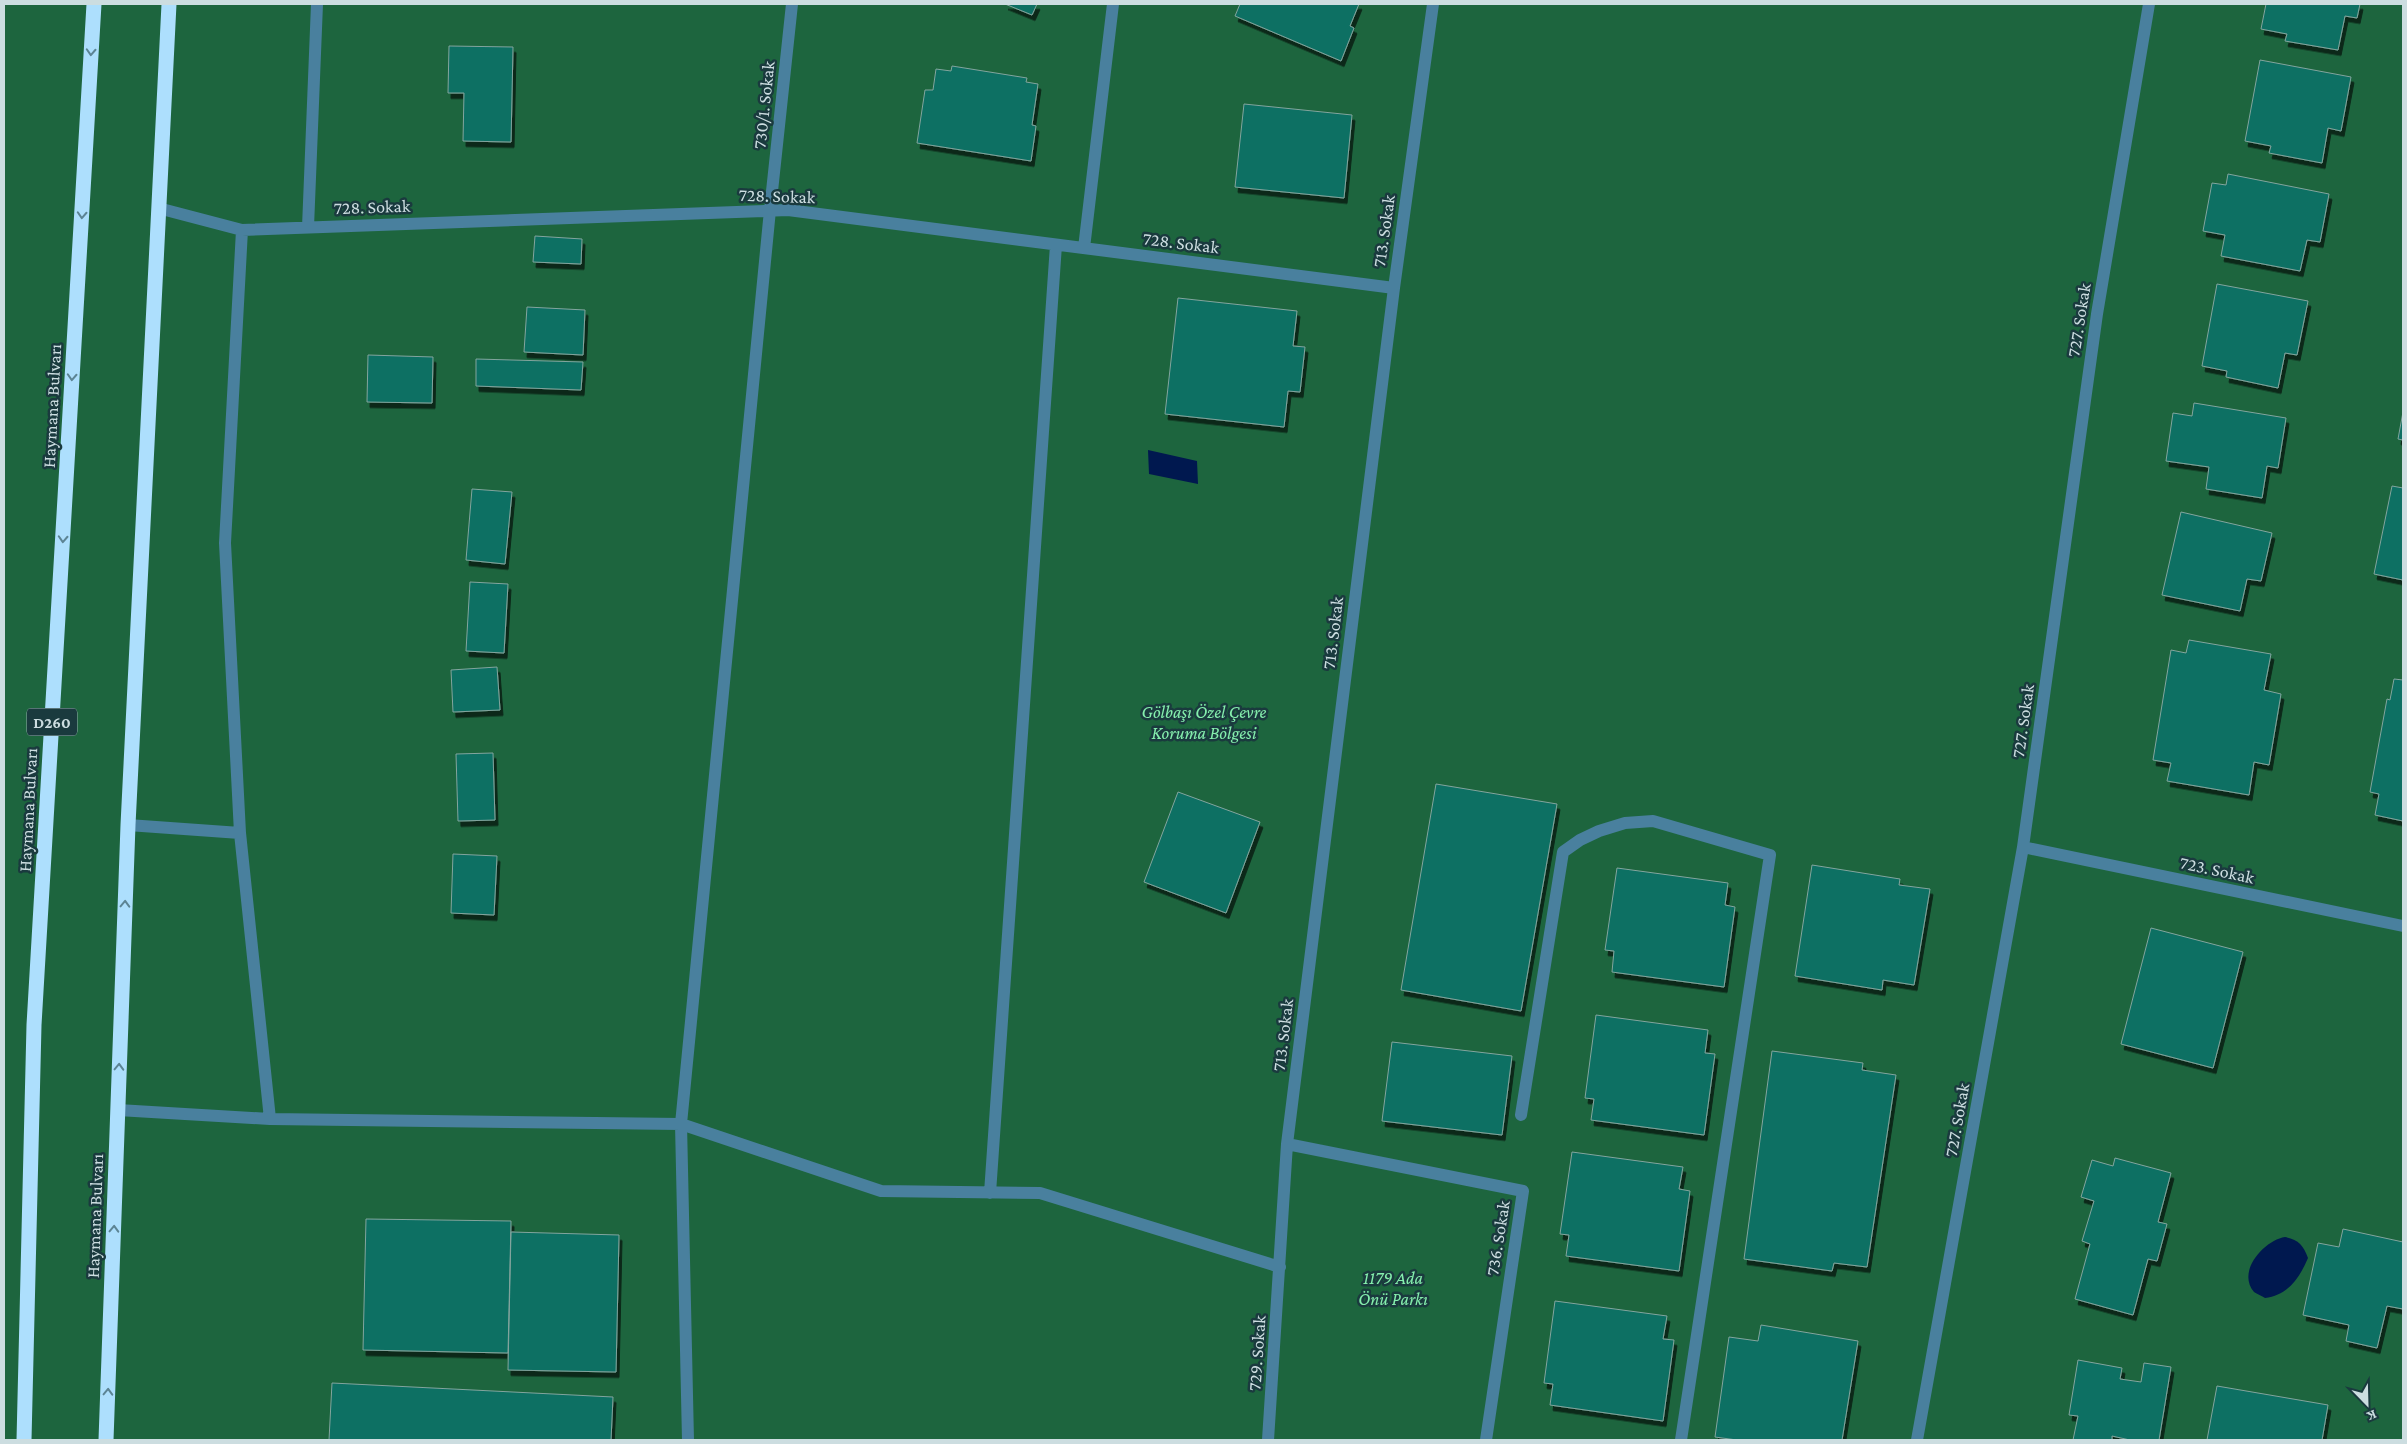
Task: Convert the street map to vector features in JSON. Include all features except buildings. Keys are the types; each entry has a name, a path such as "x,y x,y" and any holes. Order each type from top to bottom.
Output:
{"highway":[{"name":"Haymana Bulvarı","path":"24,1440 34,1025 94,4"},
{"name":"Haymana Bulvarı","path":"106,1440 128,825 169,4"}],"street":[{"path":"308,227 317,4"},
{"name":"730/1. Sokak","path":"688,1440 681,1124 770,210 792,4"},
{"path":"1084,248 1113,4"},
{"name":"713. Sokak","path":"1280,1267 1287,1144 1394,288 1433,4"},
{"name":"727. Sokak","path":"1917,1440 2023,847 2097,314 2149,4"},
{"name":"728. Sokak","path":"158,208 242,230 788,210 1394,288"},
{"path":"242,230 225,542 240,833 270,1119"},
{"path":"990,1192 1056,245"},
{"path":"1521,1115 1563,852 1580,840 1599,831 1625,823 1653,821 1770,855 1681,1440"},
{"path":"128,825 240,833"},
{"name":"723. Sokak","path":"2023,847 2403,926"},
{"path":"118,1110 270,1119 681,1124 881,1191 1040,1193 1280,1267"},
{"name":"736. Sokak","path":"1287,1144 1523,1191 1486,1440"},
{"name":"729. Sokak","path":"1268,1440 1280,1267"}],"green space":[{"name":"Gölbaşı Özel Çevre Koruma Bölgesi","path":"4,4 2403,4 2403,1440 4,1440"}],"water":[{"path":"1148,450 1197,461 1198,484 1149,474"},
{"path":"2285,1237 2300,1244 2308,1258 2301,1273 2292,1285 2280,1293 2265,1298 2254,1292 2249,1284 2248,1275 2255,1258 2262,1250 2277,1239"}],"park label":[{"name":"1179 Ada Önü Parkı","path":"1393,1288"}]}
